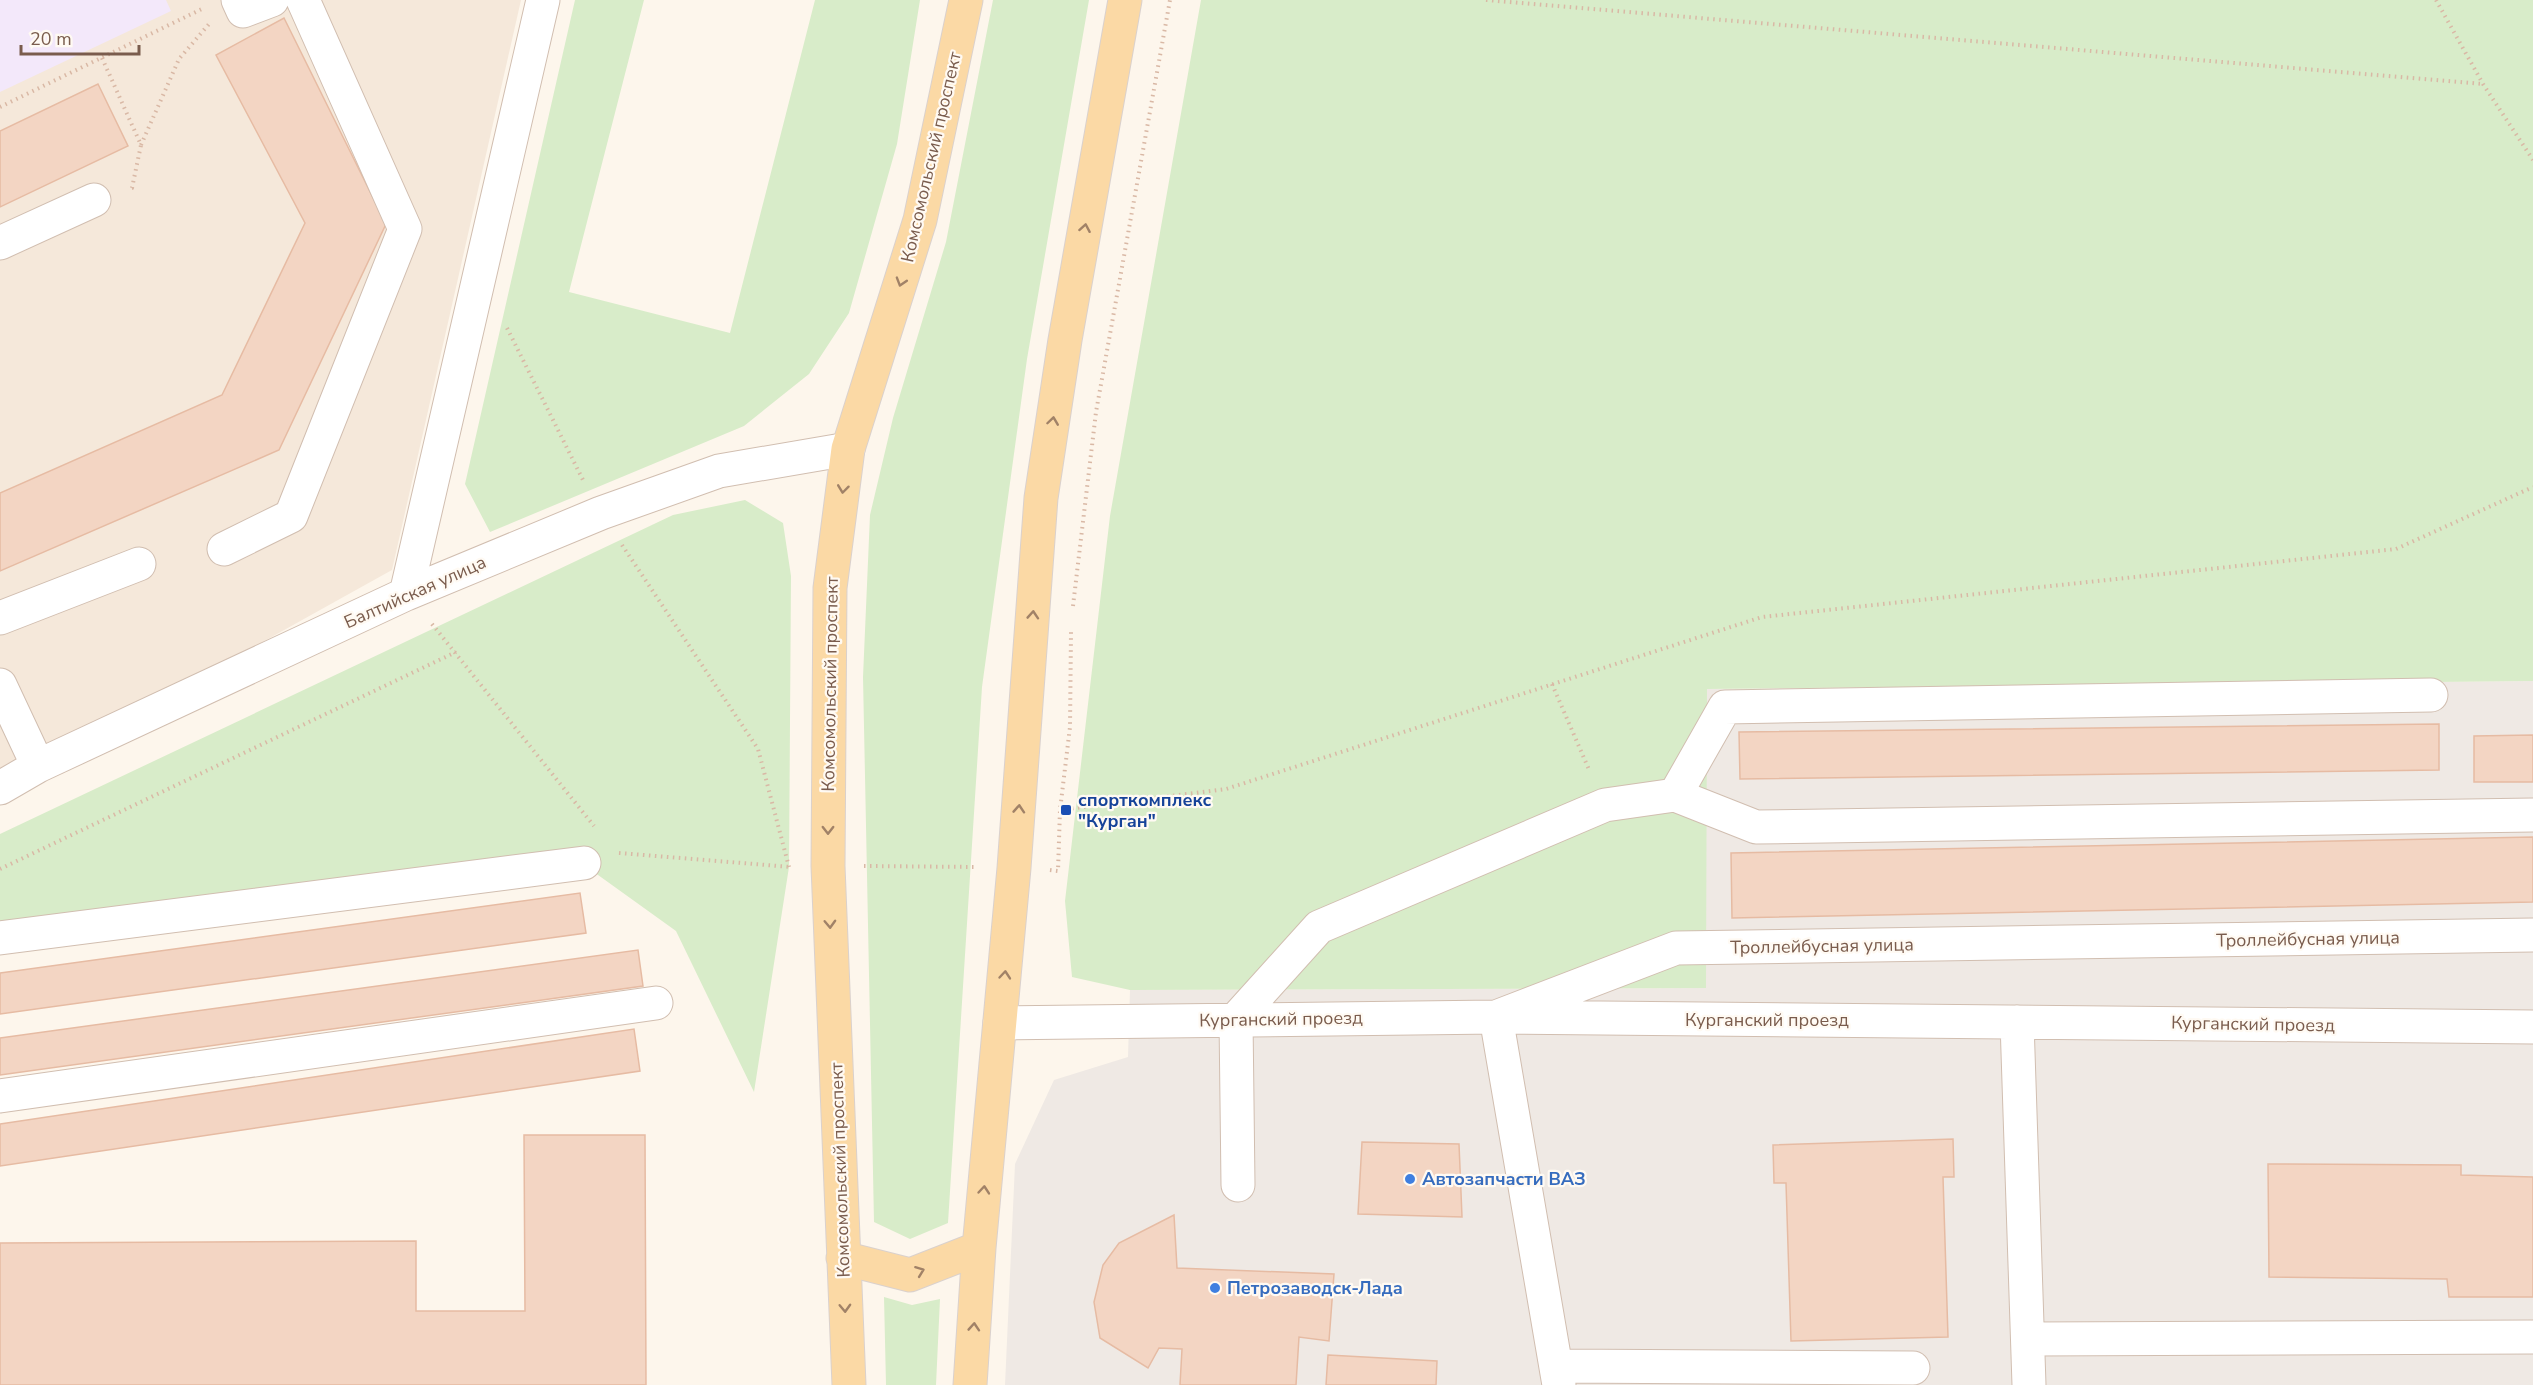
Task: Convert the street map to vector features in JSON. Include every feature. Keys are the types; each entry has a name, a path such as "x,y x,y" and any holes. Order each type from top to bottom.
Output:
{"main road":[{"name":"Комсомольский проспект","path":"849,1385 828,866 830,588 848,449 920,220 966,0"},
{"path":"970,1385 979,1248 1014,867 1041,498 1065,340 1125,0"},
{"path":"843,1258 910,1275 979,1248"}],"street":[{"path":"221,7 243,10 272,0"},
{"path":"225,549 291,516 405,229 303,0"},
{"path":"406,594 543,0"},
{"path":"0,243 94,200"},
{"name":"Балтийская улица","path":"0,788 38,766 406,594 601,513 719,471 848,449"},
{"path":"0,618 139,564"},
{"path":"0,686 38,766"},
{"path":"1675,795 1725,707 2431,695"},
{"path":"1238,1185 1236,1019 1319,927 1605,805 1675,795 1756,827 2533,815"},
{"path":"0,938 584,863"},
{"name":"Троллейбусная улица","path":"1496,1017 1676,948 2533,935"},
{"path":"0,1096 656,1003"},
{"path":"1496,1017 1557,1375 1913,1368"},
{"name":"Курганский проезд","path":"1000,1023 1496,1017 2533,1027"},
{"path":"2017,1022 2029,1385"},
{"path":"2028,1339 2533,1337"}],"path":[{"path":"1073,609 1096,412 1170,0"},
{"path":"1485,0 2483,84"},
{"path":"2436,0 2483,84 2533,160"},
{"path":"0,107 102,58 221,7"},
{"path":"94,200 132,188 141,145 179,59 221,7"},
{"path":"102,58 141,145"},
{"path":"505,325 601,513 758,749 789,867"},
{"path":"1060,810 1226,789 1762,616 2396,549 2533,487"},
{"path":"406,594 456,652 600,834"},
{"path":"615,852 789,867 1014,867 1058,871 1060,810 1070,727 1071,620"},
{"path":"0,868 456,652"},
{"path":"1552,684 1605,805"}],"shaded area":[{"path":"0,0 521,0 392,570 0,788"},
{"path":"0,0 166,0 171,11 0,92"},
{"path":"2533,681 2533,1385 1005,1385 1015,1164 1054,1080 1128,1057 1130,990 1706,988 1706,689"}],"green space":[{"path":"575,0 644,0 569,292 730,333 815,0 920,0 897,144 849,313 809,374 744,426 490,532 465,484"},
{"path":"993,0 1089,0 1027,359 982,687 948,1223 910,1239 874,1222 863,677 870,515 893,418 946,242"},
{"path":"1201,0 2533,0 2533,681 1707,689 1706,988 1130,990 1072,977 1065,901 1110,516"},
{"path":"745,500 783,523 791,576 789,867 754,1092 676,931 573,857 0,923 0,834 673,515"},
{"path":"884,1297 912,1305 940,1299 936,1385 886,1385"}],"building":[{"path":"284,18 386,224 279,450 0,571 0,493 222,395 305,223 216,55"},
{"path":"98,84 128,146 0,207 0,131"},
{"path":"2439,724 2439,770 1740,779 1739,732"},
{"path":"2533,735 2533,782 2474,782 2474,736"},
{"path":"2533,837 2533,902 1732,918 1731,853"},
{"path":"580,893 586,933 0,1014 0,973"},
{"path":"638,950 643,986 0,1075 0,1038"},
{"path":"634,1029 640,1071 0,1166 0,1124"},
{"path":"524,1135 645,1135 646,1385 0,1385 0,1243 416,1241 416,1311 525,1311"},
{"path":"1953,1139 1954,1177 1943,1177 1948,1337 1791,1341 1786,1183 1774,1183 1773,1145"},
{"name":"Автозапчасти ВАЗ","path":"1362,1142 1459,1144 1462,1217 1358,1214"},
{"path":"2268,1164 2461,1165 2461,1175 2533,1177 2533,1297 2449,1297 2447,1279 2269,1277"},
{"name":"Петрозаводск-Лада","path":"1174,1215 1177,1268 1334,1274 1329,1341 1299,1337 1296,1385 1180,1385 1182,1349 1159,1348 1148,1368 1100,1338 1094,1302 1103,1265 1119,1243"},
{"path":"1328,1355 1437,1361 1436,1385 1326,1385"}],"place":[{"name":"спорткомплекс \"Курган\"","path":"1066,810"},
{"name":"Автозапчасти ВАЗ","path":"1410,1179"},
{"name":"Петрозаводск-Лада","path":"1215,1288"}]}
